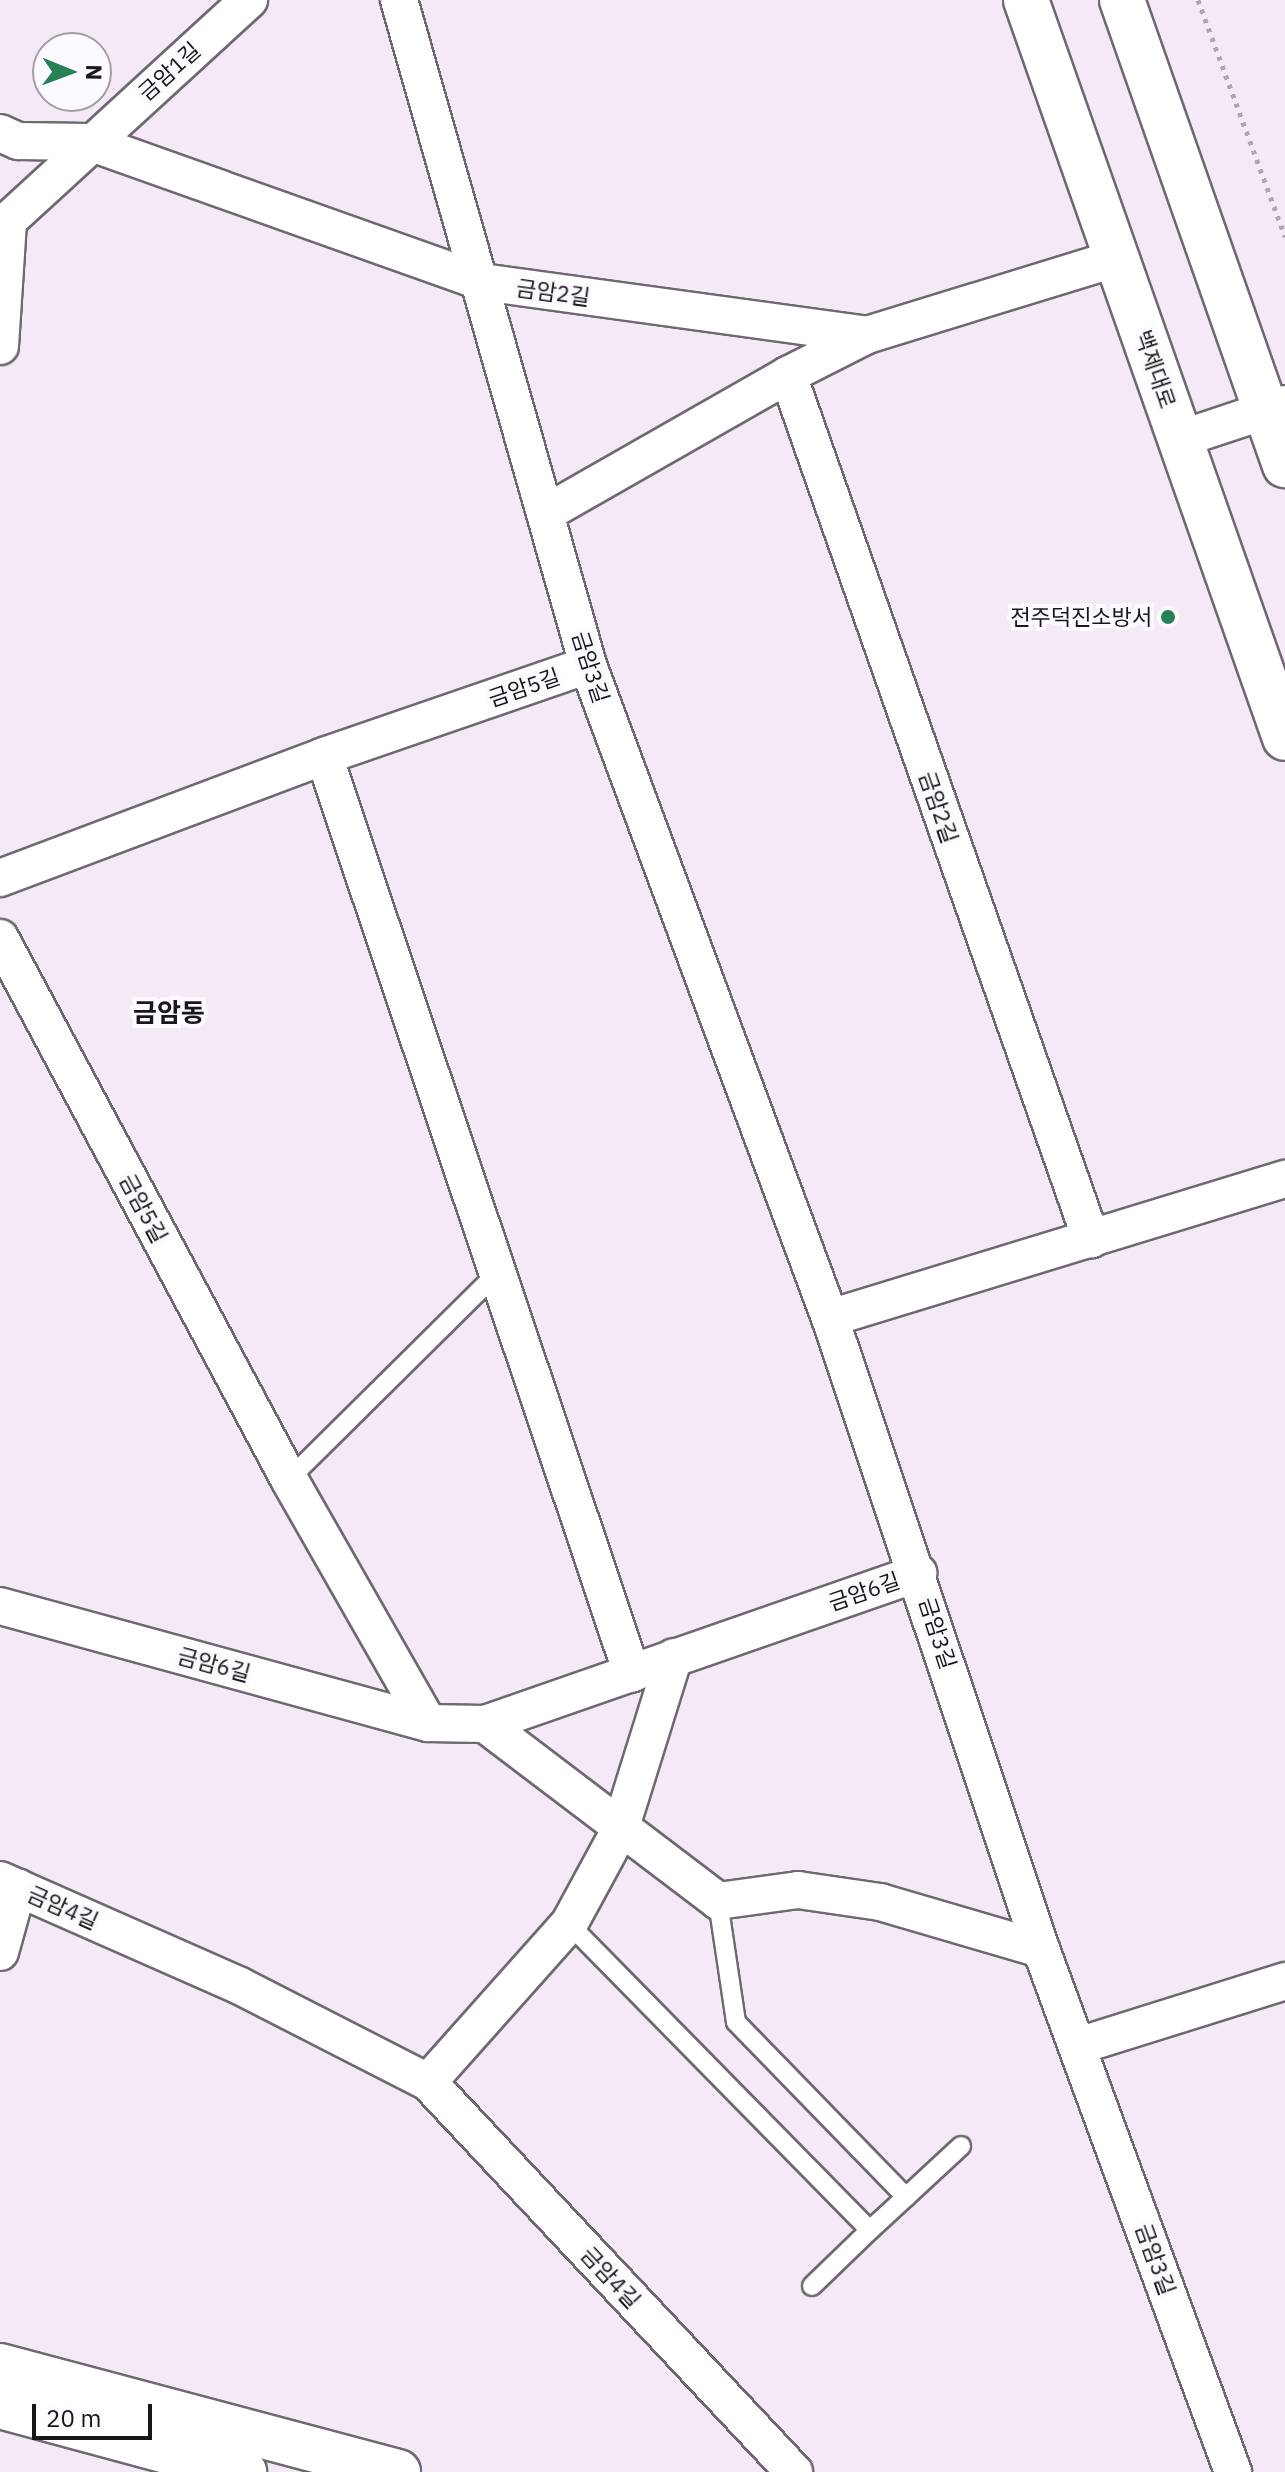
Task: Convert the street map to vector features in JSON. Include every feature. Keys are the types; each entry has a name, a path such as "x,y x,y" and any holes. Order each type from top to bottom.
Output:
{"street":[{"name":"금암1길","path":"89,142 249,0"},
{"name":"금암3길","path":"399,0 482,282 588,665 830,1318 918,1573 1041,1949 1233,2472"},
{"name":"백제대로","path":"1026,0 1285,738"},
{"path":"1122,0 1275,407 1285,465"},
{"name":"금암2길","path":"0,133 18,141 89,142 482,282 867,335 1117,258"},
{"path":"0,346 4,225 89,142"},
{"path":"546,513 788,375 867,335"},
{"name":"금암2길","path":"788,375 1091,1239"},
{"path":"1180,439 1275,407"},
{"name":"금암5길","path":"0,878 324,756 588,665"},
{"path":"324,756 495,1275 632,1674"},
{"name":"금암5길","path":"0,938 289,1479"},
{"path":"830,1318 1285,1179"},
{"path":"289,1479 428,1723"},
{"name":"금암6길","path":"0,1606 428,1723 485,1724 918,1573"},
{"path":"428,2082 569,1924 620,1830 674,1657"},
{"path":"485,1724 620,1830 718,1901 798,1890 880,1902 1041,1949"},
{"path":"0,1952 9,1883"},
{"name":"금암4길","path":"9,1883 240,1986 428,2082 794,2472"},
{"path":"1078,2046 1285,1981"},
{"path":"0,2366 398,2472"},
{"path":"0,2406 243,2472"}],"lane":[{"path":"289,1479 495,1275"},
{"path":"718,1901 736,2022 906,2197"},
{"path":"569,1924 870,2230"},
{"path":"812,2286 961,2146"}],"path":[{"path":"1198,0 1285,236"}],"place":[{"name":"전주덕진소방서","path":"1168,617"}],"district":[{"name":"금암동","path":"169,1013"}]}
